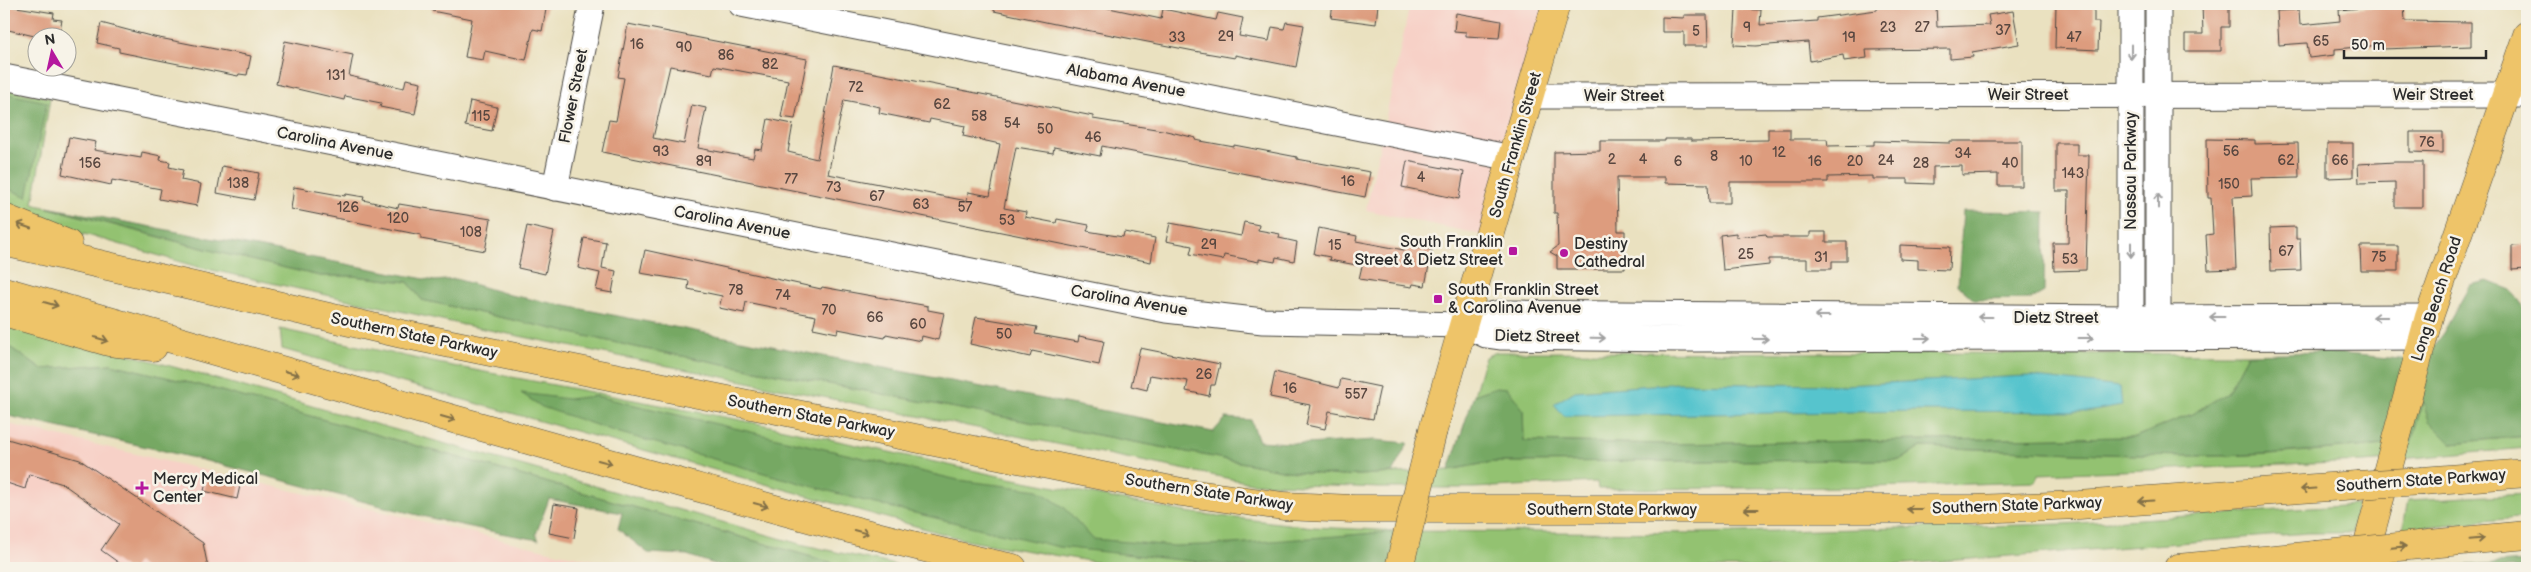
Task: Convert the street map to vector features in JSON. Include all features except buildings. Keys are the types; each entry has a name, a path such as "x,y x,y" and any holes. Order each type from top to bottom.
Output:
{"main road":[{"name":"South Franklin Street","path":"1399,568 1433,430 1465,325 1556,4"},
{"name":"Long Beach Road","path":"2365,568 2365,554 2426,327 2517,95 2527,35"},
{"path":"4,218 134,272"},
{"name":"Southern State Parkway","path":"4,242 319,316 523,359 1181,492 1283,506 1398,510 2008,509 2527,474"},
{"path":"4,291 474,426 814,520 945,554 1014,568"},
{"path":"4,312 109,342 245,359"},
{"path":"2178,568 2527,534"}],"street":[{"name":"Flower Street","path":"555,188 592,4"},
{"name":"Alabama Avenue","path":"741,4 1512,158"},
{"name":"Nassau Parkway","path":"2131,4 2131,328"},
{"name":"Nassau Parkway","path":"2158,4 2158,327"},
{"name":"Carolina Avenue","path":"4,77 1166,310 1263,321 1465,325"},
{"name":"Weir Street","path":"1530,96 2517,95"},
{"name":"Dietz Street","path":"1465,325 1477,318 1500,313 1684,314 2131,328"},
{"path":"1683,339 1684,314"},
{"name":"Dietz Street","path":"1465,325 1486,335 1500,337 1683,339 2158,327 2426,327"}],"shaded area":[{"path":"1410,4 1555,4 1487,236 1366,210"},
{"name":"Mercy Medical Center","path":"4,423 558,553 634,568 4,568"}],"green space":[{"path":"4,89 50,98 33,204 221,253 320,276 352,276 408,282 422,300 640,348 1287,471 1342,476 1449,470 1492,462 1901,460 1921,447 2140,455 2213,456 2263,454 2410,444 2423,400 2451,443 2527,436 2527,448 2365,462 2038,474 2036,482 1873,487 1598,489 1597,482 1473,488 1380,488 1251,483 469,326 198,267 84,234 81,238 4,209"},
{"path":"4,93 47,102 27,197 4,187"},
{"path":"47,207 435,281 456,279 510,295 1213,432 1226,418 1251,420 1259,441 1305,444 1375,440 1408,443 1392,473 1342,476 1287,471 640,348 422,300 408,282 353,276 320,276 221,253"},
{"path":"1963,211 2045,212 2044,292 2032,299 1974,300 1958,285"},
{"path":"2488,281 2511,290 2527,311 2527,436 2451,443 2429,421 2423,401 2411,444 2214,456 1921,447 1901,460 1492,462 1449,470 1474,395 1496,387 1507,388 1523,409 1524,441 1666,444 2135,437 2192,414 2227,393 2248,354 2324,352 2422,361 2443,333 2470,285"},
{"path":"4,319 800,544 909,568 851,568 207,387 111,364 41,369 4,343"},
{"path":"280,329 437,363 756,423 999,476 1185,512 1313,527 1401,531 1698,533 2064,524 2357,505 2352,533 2308,533 1855,568 1155,568 1113,565 969,541 282,349"},
{"path":"4,343 41,369 111,364 207,387 851,568 726,568 687,555 648,553 618,529 622,513 549,499 536,534 539,540 498,533 417,515 215,463 4,415"},
{"path":"1496,352 2248,354 2227,393 2192,414 2135,437 1666,444 1524,441 1523,409 1474,395 1485,357"},
{"path":"521,393 568,399 596,396 958,480 1038,490 1065,508 1093,539 1174,546 1233,544 1401,531 1391,568 1255,568 1059,547 872,503 620,433 542,407"},
{"path":"2527,494 2527,517 2403,529 2408,500"},
{"path":"2527,561 2527,568 2418,568"}],"water":[{"path":"2027,376 2120,387 2122,406 2087,412 1919,411 1564,416 1554,404 1575,391 1678,383 1844,385"}],"place":[{"name":"South Franklin Street & Dietz Street","path":"1513,251"},
{"name":"Destiny Cathedral","path":"1564,253"},
{"name":"South Franklin Street & Carolina Avenue","path":"1438,299"},
{"name":"Mercy Medical Center","path":"142,488"}]}
